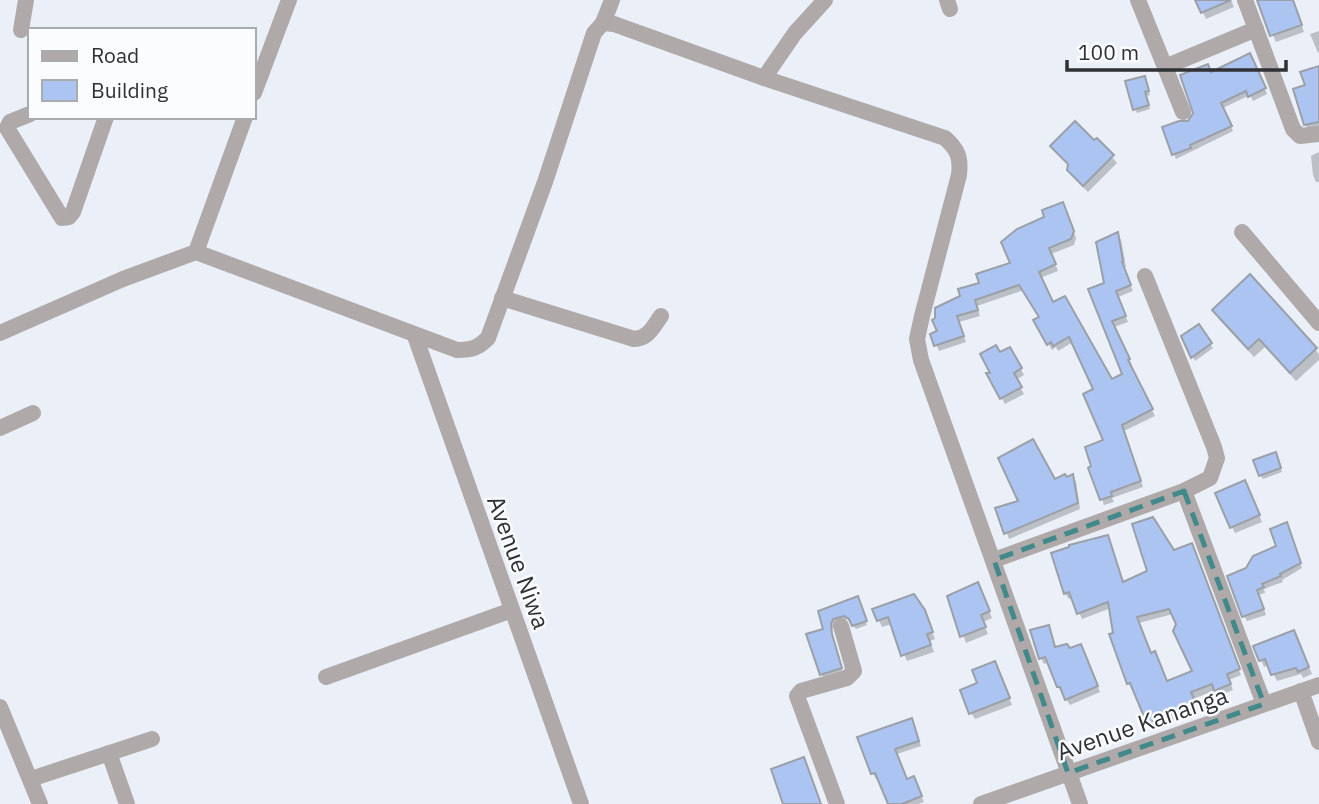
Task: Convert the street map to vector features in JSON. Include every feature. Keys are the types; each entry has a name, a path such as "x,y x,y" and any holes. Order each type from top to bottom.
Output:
{"street":[{"path":"21,30 26,0"},
{"path":"256,88 289,0"},
{"path":"0,333 123,279 196,252 457,350 472,350 480,346 488,338 545,182 594,33 603,23 612,0"},
{"path":"764,79 795,33 825,0"},
{"path":"1138,0 1183,112"},
{"path":"1245,0 1293,129 1300,136 1319,134"},
{"path":"603,23 614,24 764,79 945,138 956,148 960,160 959,175 918,339 920,360 1080,804"},
{"path":"1165,66 1256,29"},
{"path":"28,115 10,122 7,128 62,218 69,217 73,212 105,119"},
{"path":"196,252 244,119"},
{"path":"1242,232 1319,323"},
{"path":"994,560 1184,491 1210,478 1217,458 1145,276"},
{"path":"502,298 634,339 642,339 648,335 661,316"},
{"name":"Avenue Niwa","path":"415,336 582,804"},
{"path":"0,428 33,413"},
{"path":"1184,491 1264,704"},
{"path":"326,677 512,610"},
{"path":"837,804 797,696 801,691 847,678 854,671 841,625"},
{"name":"Avenue Kananga","path":"981,804 1319,685"},
{"path":"1301,691 1319,742"},
{"path":"1,710 40,804"},
{"path":"31,779 152,739"},
{"path":"109,753 127,804"}],"highlighted area":[{"path":"1184,491 1264,704 1068,773 994,560"}],"building":[{"path":"1195,0 1231,0 1201,13"},
{"path":"1257,0 1293,0 1302,25 1270,36"},
{"path":"1250,53 1266,88 1248,97 1246,91 1221,103 1232,126 1172,155 1162,127 1188,121 1193,113 1180,75 1208,64 1211,72"},
{"path":"1319,66 1319,122 1304,125 1293,89 1305,85 1300,72"},
{"path":"1145,76 1149,91 1145,92 1149,105 1133,110 1125,81"},
{"path":"1075,121 1114,155 1083,186 1067,170 1068,164 1050,146"},
{"path":"1063,202 1074,231 1071,239 1049,248 1056,264 1039,272 1053,302 1065,296 1112,379 1122,374 1088,289 1104,283 1096,242 1118,232 1122,262 1131,285 1116,291 1126,316 1112,321 1153,409 1122,425 1141,481 1111,492 1112,496 1100,500 1088,468 1091,466 1085,447 1103,440 1083,394 1093,389 1069,337 1053,346 1051,342 1047,345 1033,320 1039,317 1019,285 975,300 978,310 957,316 964,336 934,346 930,334 937,331 932,320 935,318 935,308 960,296 958,289 979,283 976,274 1010,263 1001,242 1017,229 1044,217 1042,210"},
{"path":"1250,274 1317,348 1290,373 1259,339 1248,349 1212,310"},
{"path":"1199,324 1212,343 1191,358 1181,336"},
{"path":"996,345 1000,352 1010,347 1022,368 1014,373 1022,387 1000,399 986,373 990,373 980,354"},
{"path":"1033,439 1055,479 1065,474 1067,477 1073,474 1078,503 1004,534 995,508 1018,501 998,458"},
{"path":"1276,452 1281,468 1259,476 1253,460"},
{"path":"1245,480 1260,515 1230,528 1215,493"},
{"path":"1153,517 1174,550 1192,543 1240,669 1227,674 1231,684 1214,691 1212,684 1191,692 1196,704 1147,724 1130,683 1127,684 1109,634 1113,633 1108,602 1077,614 1069,592 1064,594 1051,553 1069,545 1108,535 1123,582 1147,571 1132,524","holes":["1169,609 1176,624 1173,631 1192,671 1167,681 1155,651 1151,653 1137,617"]},
{"path":"1287,522 1301,563 1262,584 1264,587 1257,590 1264,609 1242,617 1227,576 1246,568 1253,556 1276,546 1270,529"},
{"path":"978,582 990,611 981,615 986,627 960,637 947,596"},
{"path":"914,594 925,610 933,632 927,634 931,645 901,656 888,617 877,621 872,609"},
{"path":"858,596 867,621 852,626 844,616 833,619 832,634 842,668 820,675 806,634 823,629 818,611"},
{"path":"1049,625 1055,647 1067,644 1070,648 1081,644 1098,686 1065,700 1045,657 1039,659 1030,630"},
{"path":"1294,630 1309,667 1298,672 1296,668 1271,675 1265,659 1259,661 1253,646"},
{"path":"995,661 1010,698 969,714 960,690 977,683 972,670"},
{"path":"912,718 919,741 895,749 907,779 914,776 922,796 902,804 888,804 875,773 871,774 857,737"},
{"path":"804,757 821,804 783,804 771,769"}]}
